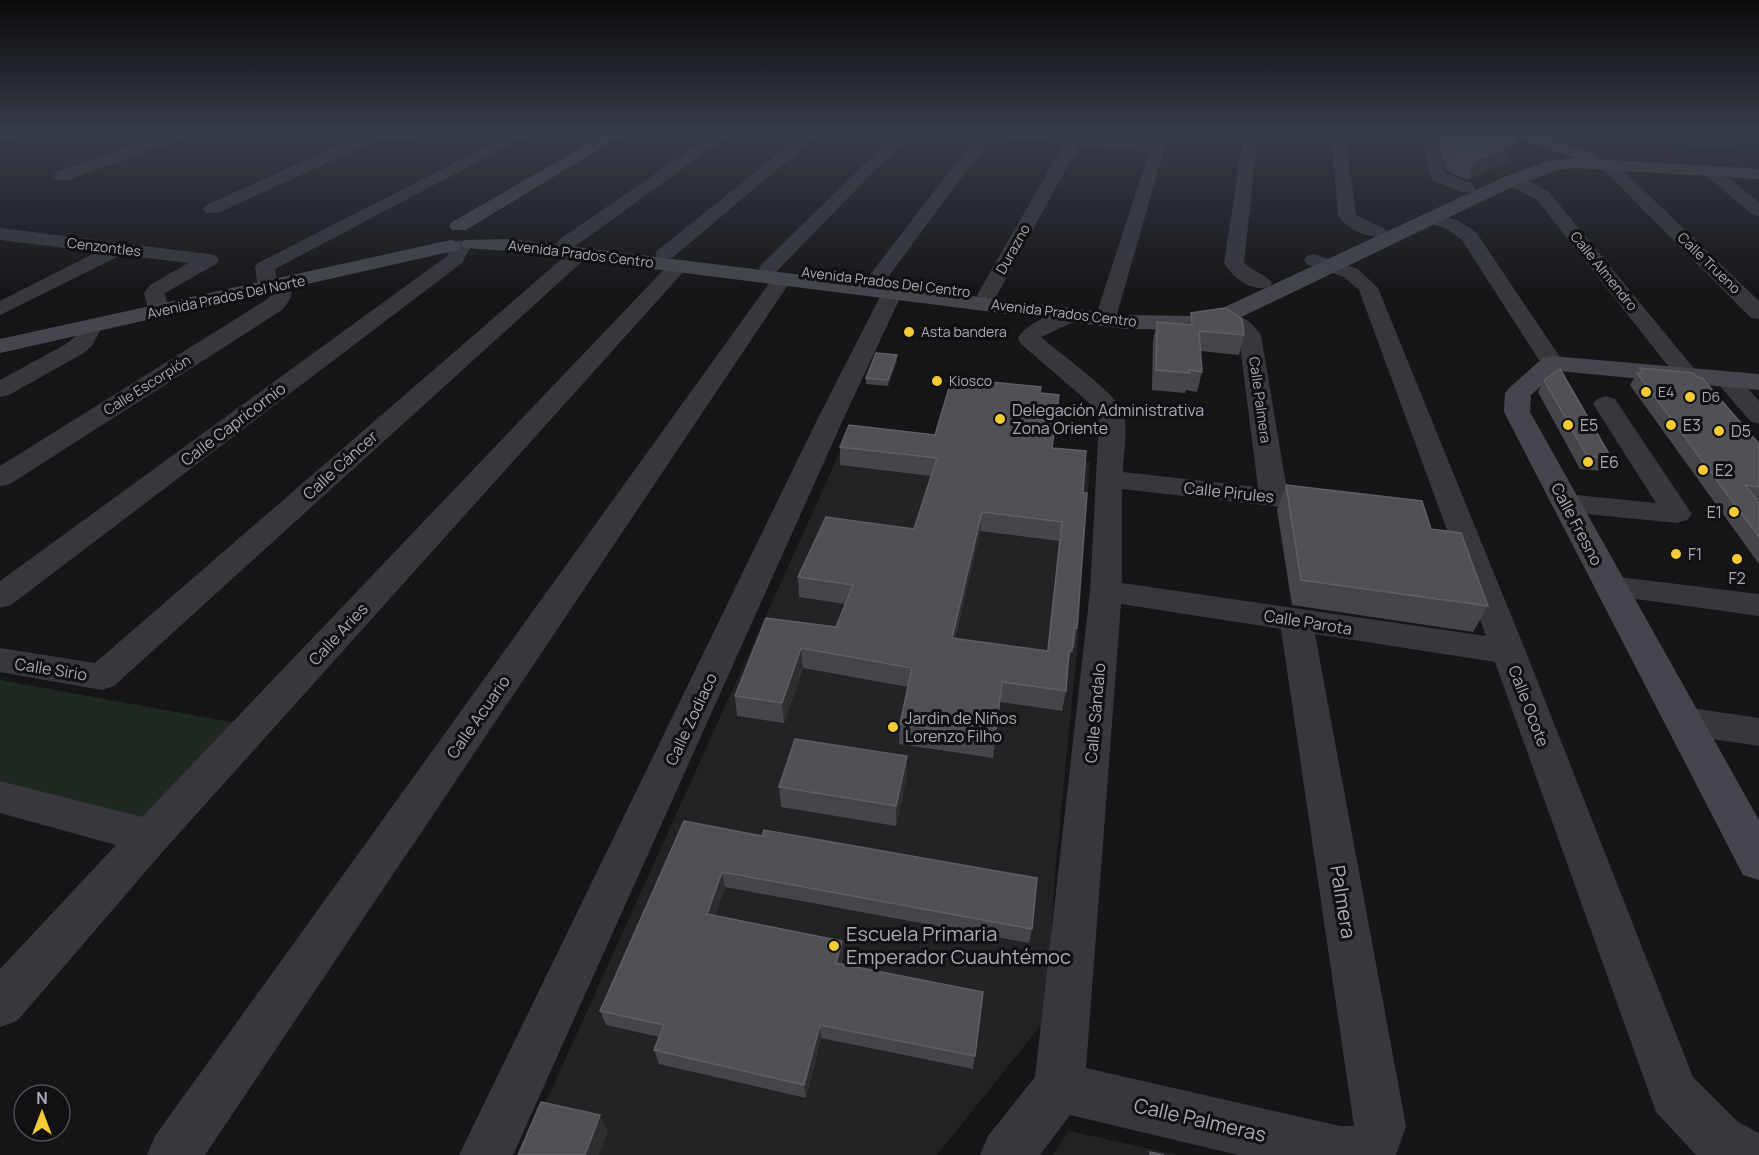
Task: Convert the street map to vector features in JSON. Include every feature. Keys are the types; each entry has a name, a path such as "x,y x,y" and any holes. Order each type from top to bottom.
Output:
{"street":[{"path":"212,208 259,187"},
{"name":"Calle Escorpión","path":"0,478 274,305 281,298 283,291 274,283 265,267 420,187"},
{"path":"465,236 538,187"},
{"path":"465,236 545,187"},
{"name":"Calle Cáncer","path":"102,677 573,248 654,187"},
{"name":"Calle Aries","path":"0,1004 671,260 753,187"},
{"name":"Calle Acuario","path":"174,1155 775,273 854,187"},
{"name":"Calle Zodiaco","path":"486,1155 888,285 952,187"},
{"name":"Durazno","path":"987,295 1048,187"},
{"path":"1109,309 1145,187"},
{"path":"1244,187 1234,263 1237,269 1245,275 1262,283"},
{"path":"1344,187 1347,215 1350,220 1377,232"},
{"name":"Avenida Prados Centro","path":"465,236 511,245 573,248 888,285 1070,315 1160,324 1193,323 1223,317 1324,263 1435,219 1498,187"},
{"name":"Calle Almendro","path":"1527,187 1544,196 1688,375"},
{"name":"Calle Trueno","path":"1635,187 1759,313"},
{"path":"1729,187 1759,211"},
{"name":"Avenida Prados Del Centro","path":"888,285 1146,313 1180,312 1205,306 1262,283 1324,263 1377,232 1467,188"},
{"path":"1435,219 1451,224 1469,236 1552,363 1759,382"},
{"name":"Cenzontles","path":"0,234 209,260 157,289 154,293 157,308"},
{"name":"Avenida Prados Del Norte","path":"0,338 274,283 465,236"},
{"name":"Calle Capricornio","path":"0,597 455,259 465,236"},
{"path":"0,252 32,238"},
{"path":"0,309 120,249"},
{"name":"Calle Ocote","path":"1324,263 1351,273 1368,288 1445,518 1509,652 1674,1094 1719,1141 1746,1155"},
{"name":"Avenida Prados Del Norte","path":"0,346 91,327 157,308"},
{"name":"Calle Sándalo","path":"1059,1087 1106,591 1112,422 1110,411 1102,402 1029,339 1031,333 1037,329 1070,315"},
{"name":"Calle Palmera","path":"1223,317 1241,326 1250,335 1274,497"},
{"path":"0,390 74,349 84,341 91,327"},
{"name":"Calle Fresno","path":"1552,363 1518,393 1517,412 1759,861"},
{"path":"1726,379 1759,416"},
{"path":"1566,503 1677,514 1606,404"},
{"name":"Calle Pirules","path":"1110,479 1354,507"},
{"path":"1611,587 1759,605"},
{"name":"Calle Parota","path":"1106,591 1509,652"},
{"name":"Palmera","path":"1296,621 1380,1126 1371,1151 1340,1152"},
{"name":"Calle Sirio","path":"0,660 102,677"},
{"path":"1685,721 1759,732"},
{"path":"0,797 150,837"},
{"path":"1007,1155 1059,1087"},
{"name":"Calle Palmeras","path":"1059,1087 1340,1152"}],"shaded area":[{"path":"849,432 1090,462 1077,652 1055,873 1046,1019 937,1155 522,1155"},
{"path":"0,680 242,724 152,820 0,788"},
{"path":"1069,1131 1178,1155 1053,1155"}],"building":[{"path":"1225,308 1242,319 1244,335 1199,331 1202,372 1156,370 1157,322 1192,325 1191,313"},
{"path":"876,353 897,355 888,380 866,378"},
{"path":"1640,368 1694,373 1697,377 1702,378 1759,444 1759,487 1745,485 1759,503 1759,537 1637,373 1643,373"},
{"path":"1560,369 1612,459 1587,456 1544,380"},
{"path":"952,378 1041,387 1040,393 1059,395 1052,448 1086,451 1083,493 1087,493 1077,628 1074,628 1072,651 1069,651 1066,691 1002,682 995,738 900,724 912,668 801,648 782,703 735,696 766,618 836,627 853,585 798,577 826,517 914,529 937,458 840,447 849,425 935,435","holes":["982,512 1062,522 1048,651 952,638"]},
{"path":"1286,485 1422,501 1431,529 1461,533 1488,606 1301,580"},
{"path":"795,739 907,756 896,806 779,787"},
{"path":"684,821 762,836 764,830 1037,878 1032,929 722,872 707,914 842,941 836,963 983,992 975,1056 820,1025 804,1085 654,1050 664,1025 600,1011"},
{"path":"541,1102 600,1115 585,1155 518,1155"}],"place":[{"name":"Asta bandera","path":"909,332"},
{"name":"Kiosco","path":"937,381"},
{"name":"E4","path":"1646,392"},
{"name":"D6","path":"1690,397"},
{"name":"Delegación Administrativa Zona Oriente","path":"1000,419"},
{"name":"E5","path":"1568,425"},
{"name":"E3","path":"1671,425"},
{"name":"D5","path":"1719,431"},
{"name":"E6","path":"1588,462"},
{"name":"E2","path":"1703,470"},
{"name":"E1","path":"1734,512"},
{"name":"F1","path":"1676,554"},
{"name":"F2","path":"1737,559"},
{"name":"Jardin de Niños Lorenzo Filho","path":"893,727"},
{"name":"Escuela Primaria Emperador Cuauhtémoc","path":"834,946"}]}
